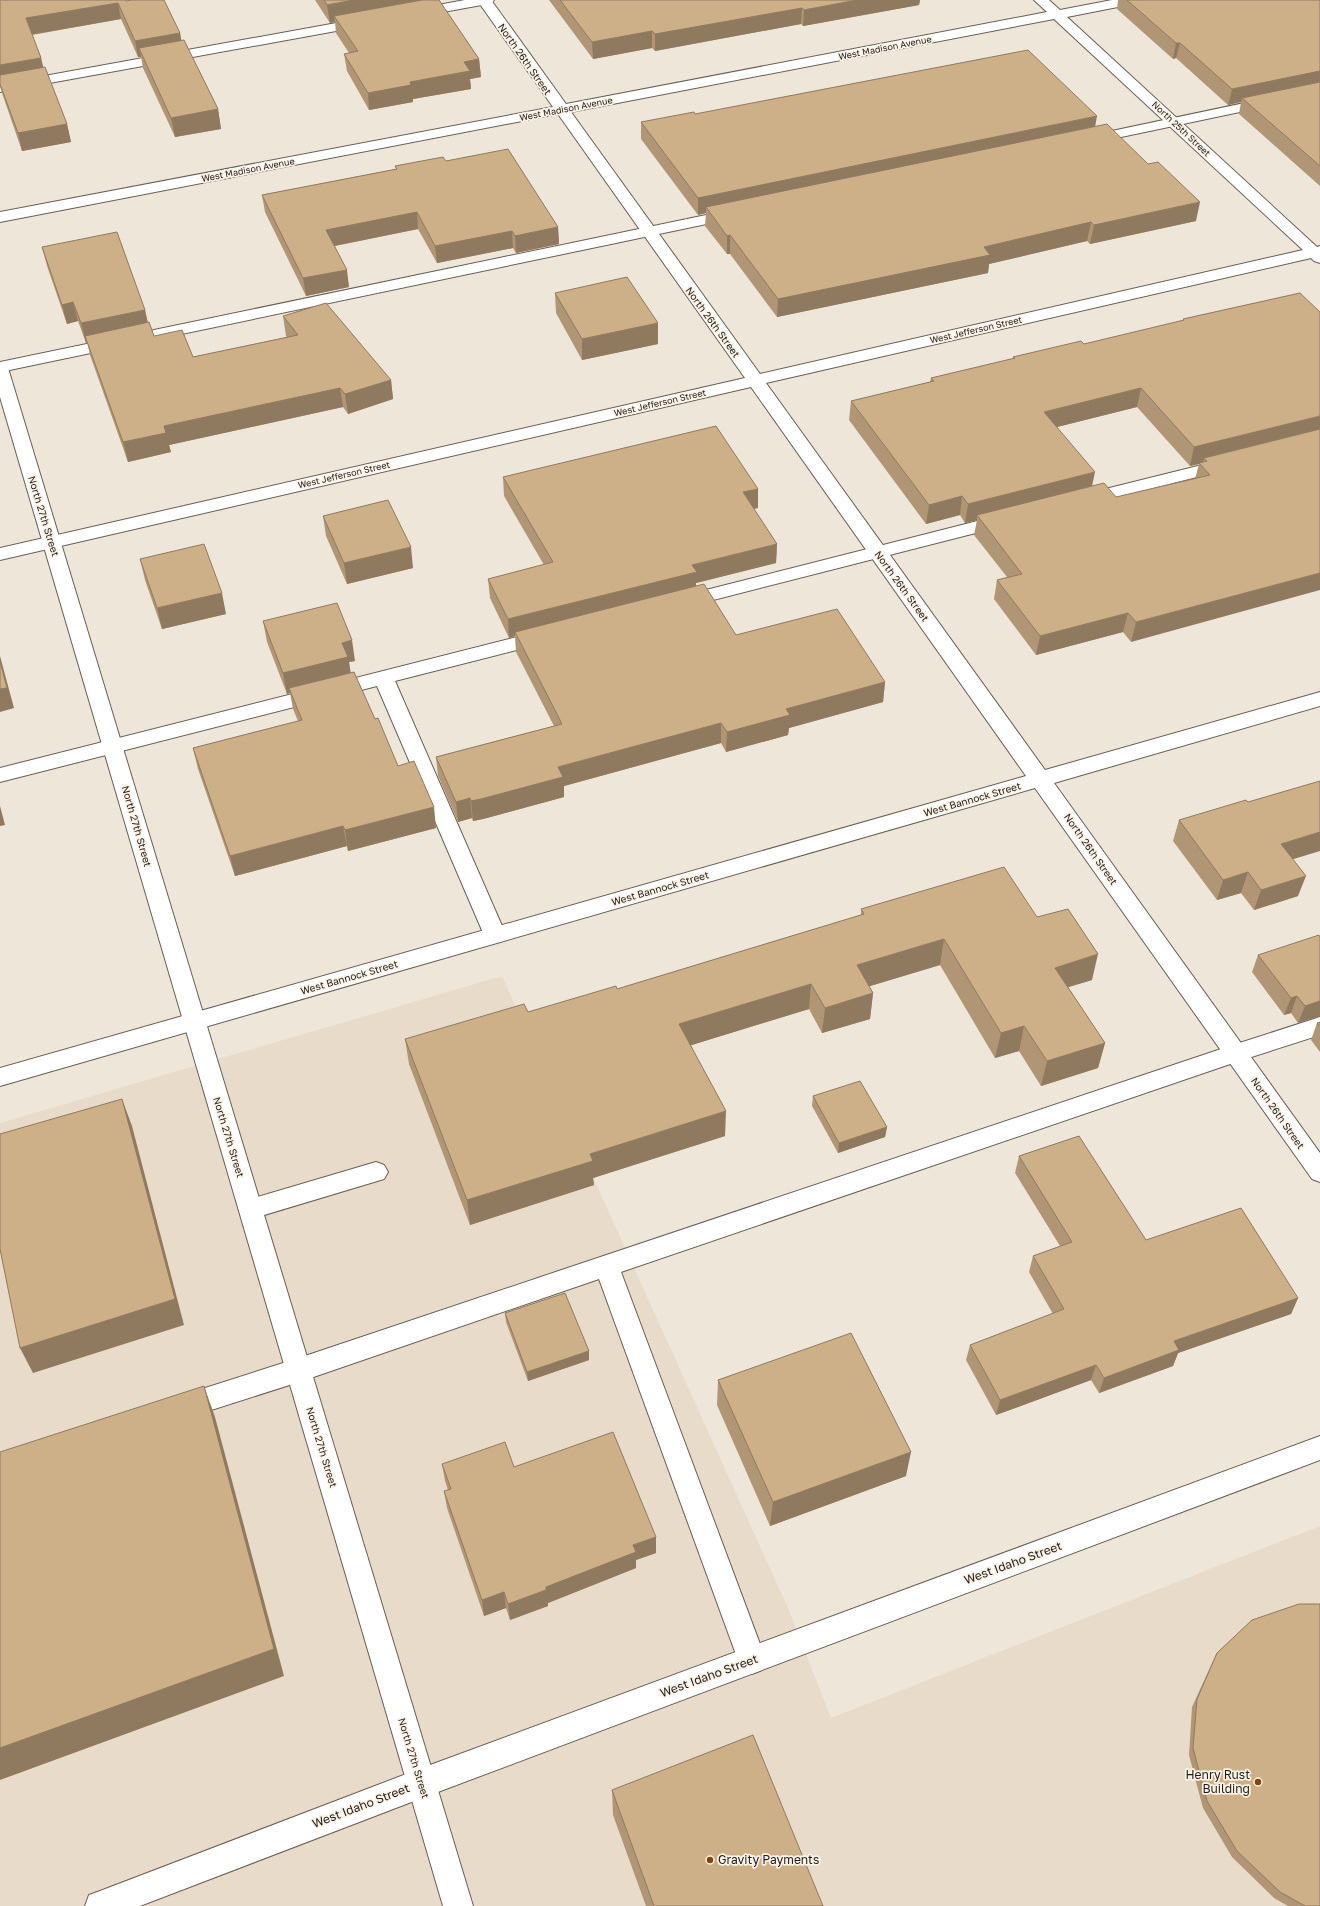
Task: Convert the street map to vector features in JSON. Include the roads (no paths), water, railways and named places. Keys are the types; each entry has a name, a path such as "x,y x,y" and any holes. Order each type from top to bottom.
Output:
{"street":[{"path":"404,15 485,0"},
{"name":"North 26th Street","path":"485,0 561,110 1041,779 1320,1172"},
{"name":"North 25th Street","path":"1042,0 1318,254"},
{"name":"West Madison Avenue","path":"0,218 1133,0"},
{"path":"0,88 381,19"},
{"path":"1077,142 1320,91"},
{"path":"0,367 749,210"},
{"name":"West Jefferson Street","path":"0,554 1318,254"},
{"name":"North 27th Street","path":"0,367 458,1906"},
{"path":"1066,505 1243,460"},
{"path":"667,605 1020,516"},
{"path":"0,775 560,633"},
{"path":"383,677 495,935"},
{"name":"West Bannock Street","path":"0,1077 1320,699"},
{"path":"162,1414 299,1370 1235,1053 1320,1026"},
{"path":"251,1209 376,1172"},
{"path":"607,1266 752,1660"},
{"name":"West Idaho Street","path":"100,1906 422,1783 1320,1448"}],"place":[{"name":"Henry Rust Building","path":"1258,1782"},
{"name":"Gravity Payments","path":"710,1860"}]}
